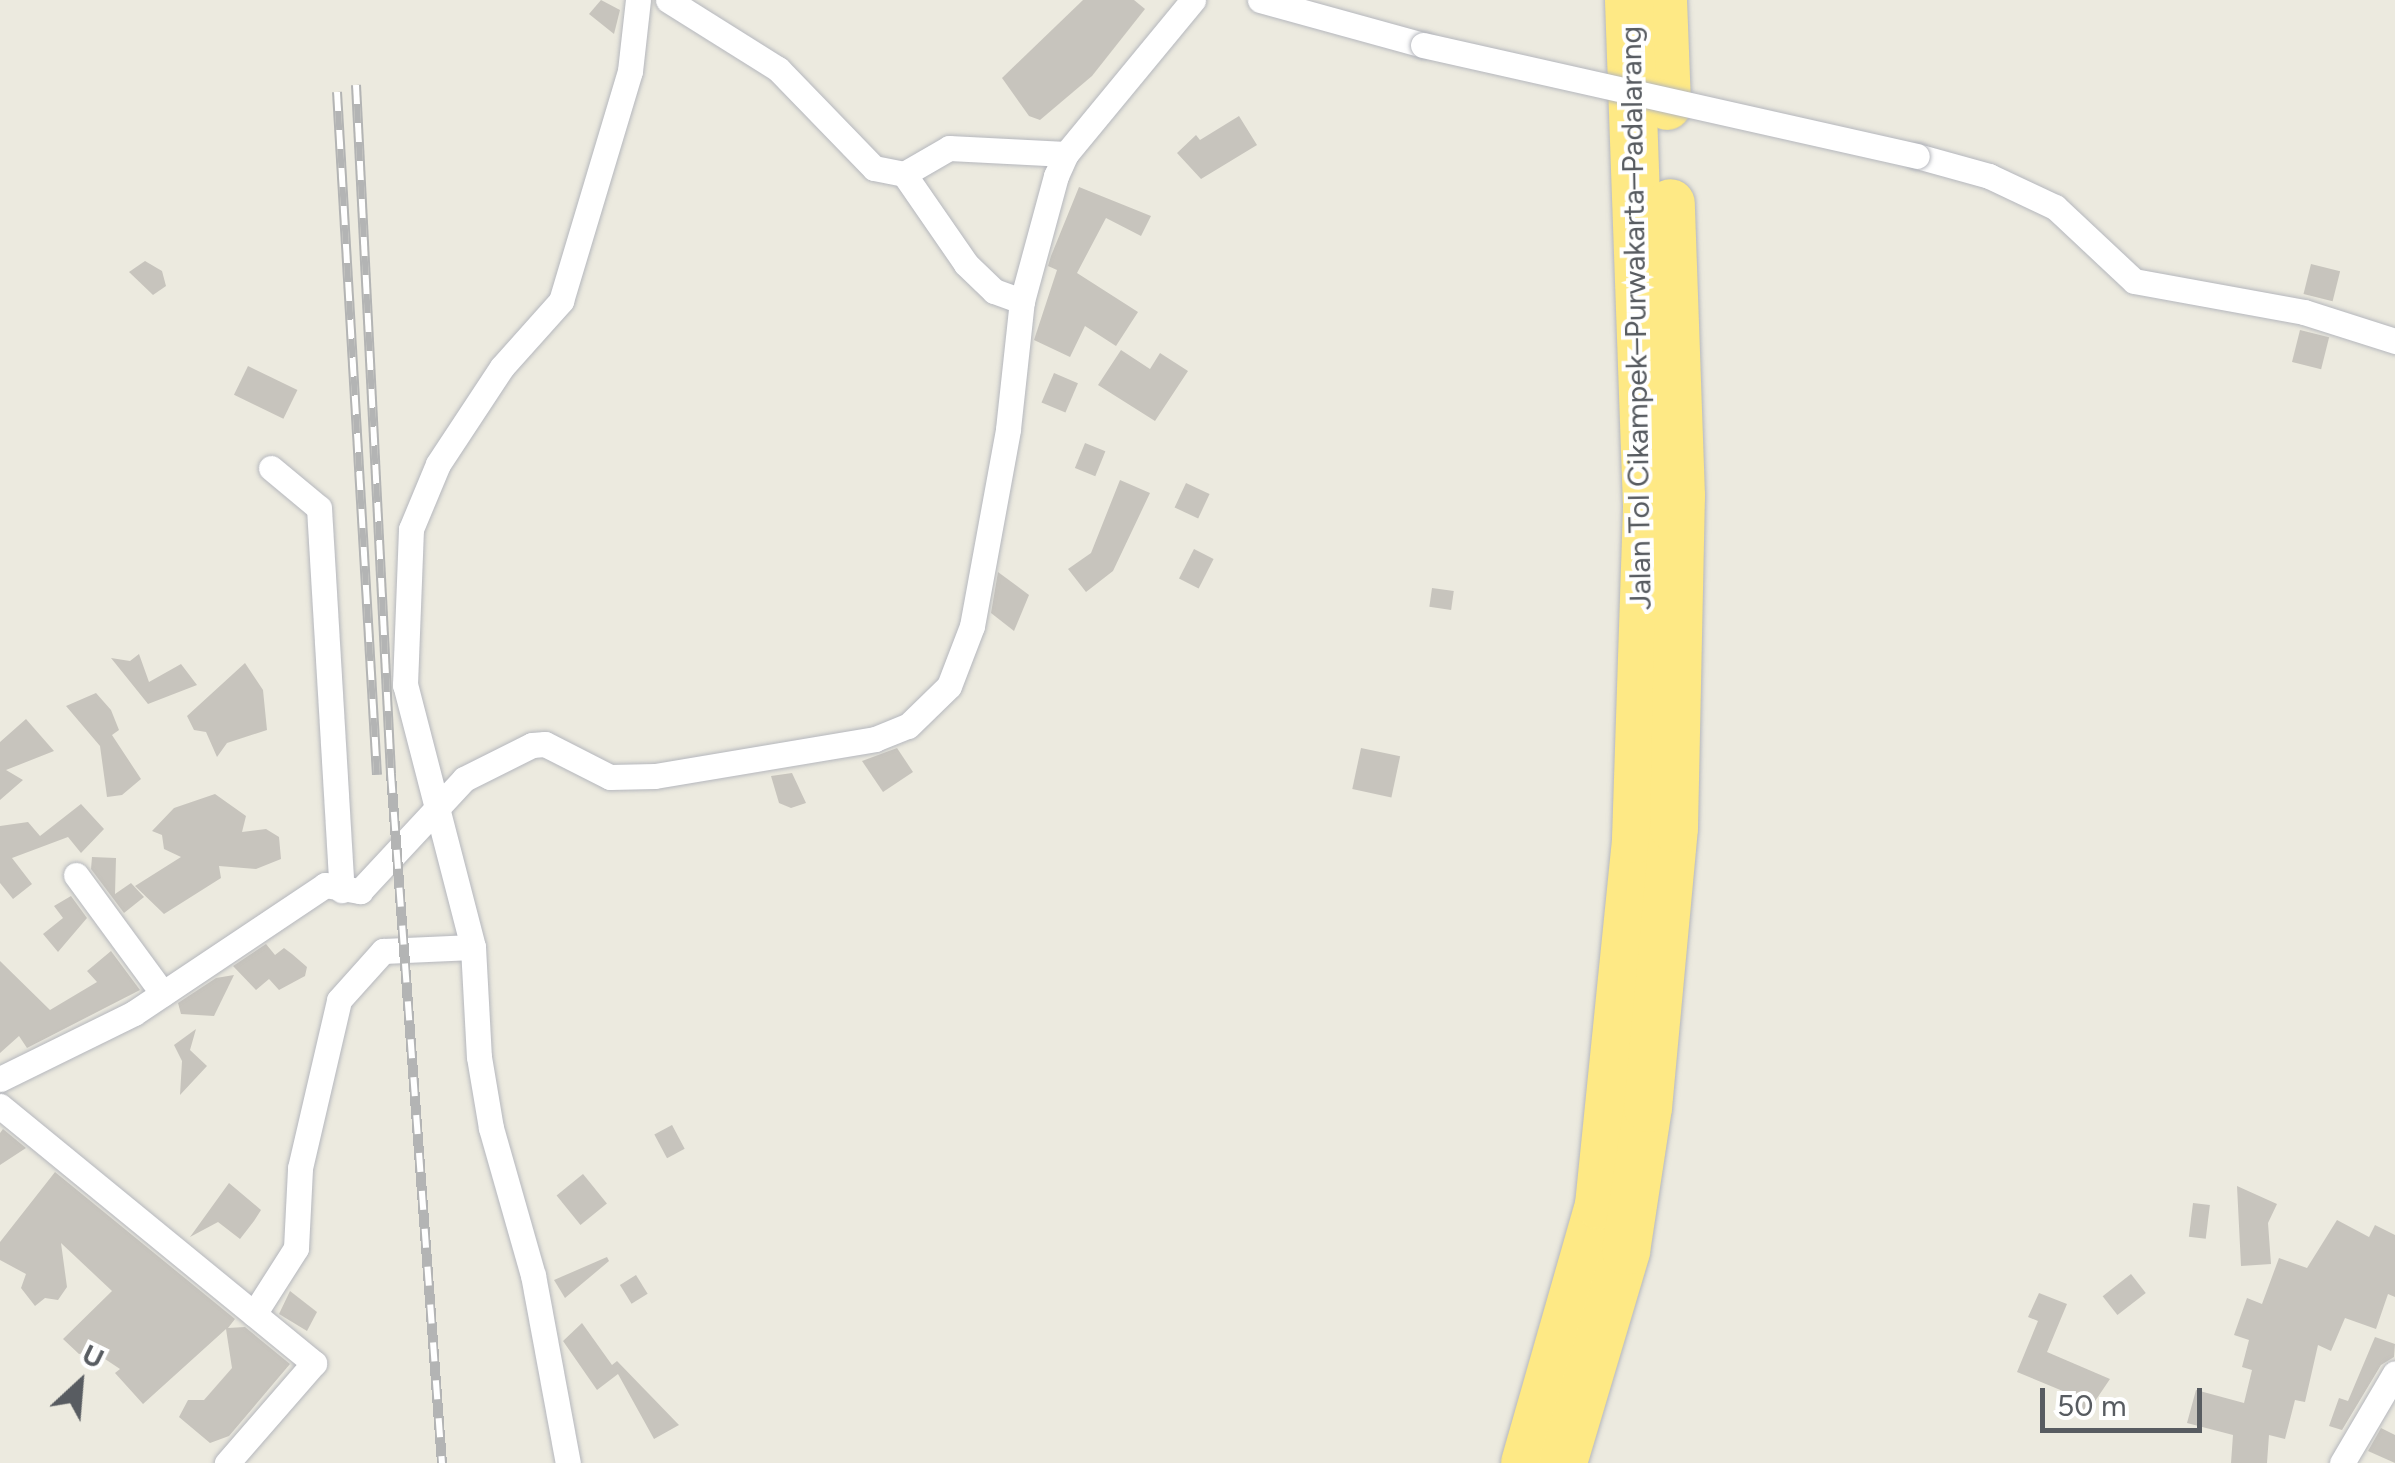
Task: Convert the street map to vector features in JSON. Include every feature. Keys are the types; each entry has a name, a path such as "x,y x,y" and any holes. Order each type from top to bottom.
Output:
{"highway":[{"name":"Jalan Tol Cikampek–Purwakarta–Padalarang","path":"1526,1463 1599,1205 1636,838 1647,506 1628,0"},
{"name":"Jalan Tol Cikampek–Purwakarta–Padalarang","path":"1563,1463 1626,1251 1648,1108 1674,828 1680,346 1663,0"}],"street":[{"path":"568,1463 532,1275 491,1128 479,1057 473,947 433,813 405,686 410,528 438,464 481,399 561,301 630,71 638,0"},
{"path":"668,0 778,69 874,168 904,174 948,148 1066,154"},
{"path":"0,1078 163,994 288,906 325,885 360,891 464,779 532,744 610,776 655,776 875,738 908,726 949,686 972,626 1008,430 1022,301 1066,154 1193,0"},
{"path":"1260,0 1422,44 1917,156 1989,176 2055,207 2134,281 2304,312 2395,340"},
{"path":"904,174 966,264 994,291 1022,301"},
{"path":"271,468 318,508 342,890"},
{"path":"76,875 163,994"},
{"path":"254,1314 296,1248 300,1168 339,1000 383,951 473,947"},
{"path":"0,1106 314,1363 227,1463"},
{"path":"2342,1463 2395,1373"}],"building":[{"path":"601,0 620,10 614,34 589,14"},
{"path":"1083,0 1134,0 1145,9 1092,76 1040,120 1029,116 1002,78"},
{"path":"1239,116 1257,145 1201,179 1177,153 1196,135 1200,140"},
{"path":"1079,187 1151,216 1141,236 1106,218 1077,273 1138,312 1116,346 1085,326 1070,357 1034,340 1057,270 1048,266"},
{"path":"145,261 162,271 166,286 153,295 129,272"},
{"path":"2311,264 2340,271 2333,301 2304,294"},
{"path":"2300,330 2329,337 2321,369 2292,362"},
{"path":"1121,350 1150,369 1160,353 1188,371 1155,421 1098,385"},
{"path":"248,366 297,390 283,419 234,395"},
{"path":"1054,373 1078,383 1065,413 1041,402"},
{"path":"1085,443 1105,451 1095,476 1075,468"},
{"path":"1120,480 1150,493 1113,571 1086,592 1068,569 1091,553"},
{"path":"1186,483 1210,494 1198,518 1175,507"},
{"path":"1194,549 1214,559 1199,588 1179,578"},
{"path":"998,572 1029,595 1014,631 991,613"},
{"path":"1432,588 1454,591 1451,610 1429,607"},
{"path":"139,654 149,682 181,664 197,685 148,704 111,658 130,661"},
{"path":"245,663 263,690 267,730 227,743 217,757 206,732 194,730 187,716"},
{"path":"96,693 111,710 119,730 112,735 141,779 122,795 107,797 100,746 66,706"},
{"path":"26,719 54,751 6,770 23,780 0,800 0,742"},
{"path":"897,748 913,772 883,792 862,761"},
{"path":"1361,748 1400,756 1391,797 1352,789"},
{"path":"792,773 806,803 791,808 779,803 771,776"},
{"path":"215,794 246,816 242,832 266,829 279,837 281,859 256,869 219,866 221,878 164,914 135,886 181,857 164,849 162,835 152,831 174,808"},
{"path":"81,804 104,829 81,853 68,837 12,858 32,884 13,899 0,883 0,826 28,822 40,836"},
{"path":"92,857 116,858 115,894 131,883 144,897 124,913 91,869"},
{"path":"71,896 87,918 58,952 43,934 63,918 54,906"},
{"path":"266,944 275,955 284,948 292,954 307,967 305,976 279,990 269,979 256,990 233,966"},
{"path":"111,951 140,990 27,1048 19,1036 0,1053 0,961 50,1010 97,982 87,971"},
{"path":"234,975 214,1016 181,1014 178,1003 216,978"},
{"path":"196,1029 190,1050 207,1066 180,1095 182,1061 174,1045"},
{"path":"672,1125 685,1149 667,1158 654,1134"},
{"path":"3,1129 26,1148 0,1165 0,1133"},
{"path":"55,1172 235,1319 228,1328 245,1327 290,1364 229,1436 210,1443 179,1417 188,1400 204,1400 232,1368 226,1329 143,1404 115,1373 120,1369 93,1351 79,1354 63,1339 112,1291 61,1243 67,1287 58,1300 45,1298 35,1306 21,1288 26,1274 0,1260 0,1242"},
{"path":"583,1174 607,1204 580,1225 557,1195"},
{"path":"229,1183 261,1210 254,1221 240,1239 218,1222 190,1237"},
{"path":"2237,1186 2277,1204 2268,1223 2271,1264 2241,1266"},
{"path":"2193,1203 2210,1205 2206,1239 2189,1237"},
{"path":"2337,1220 2369,1237 2375,1225 2395,1235 2395,1297 2388,1294 2376,1329 2345,1318 2331,1351 2318,1345 2305,1402 2295,1400 2285,1439 2269,1435 2267,1463 2231,1463 2233,1435 2187,1423 2196,1390 2244,1403 2252,1370 2242,1367 2249,1340 2234,1335 2247,1298 2262,1304 2279,1258 2307,1268"},
{"path":"607,1257 609,1261 565,1298 554,1280"},
{"path":"2131,1274 2146,1293 2117,1315 2103,1296"},
{"path":"636,1275 648,1294 632,1304 620,1285"},
{"path":"290,1291 317,1312 307,1331 279,1314"},
{"path":"2039,1293 2067,1304 2047,1352 2110,1379 2087,1413 2066,1404 2070,1394 2017,1372 2038,1321 2028,1317"},
{"path":"582,1323 612,1365 617,1361 679,1425 654,1439 618,1374 597,1390 563,1341"},
{"path":"2375,1337 2395,1344 2394,1357 2381,1365 2342,1430 2329,1426 2339,1398 2348,1401"},
{"path":"2381,1428 2395,1435 2395,1463 2368,1451"}],"railway":[{"path":"356,85 391,774 442,1463"},
{"path":"337,92 377,775"}]}
